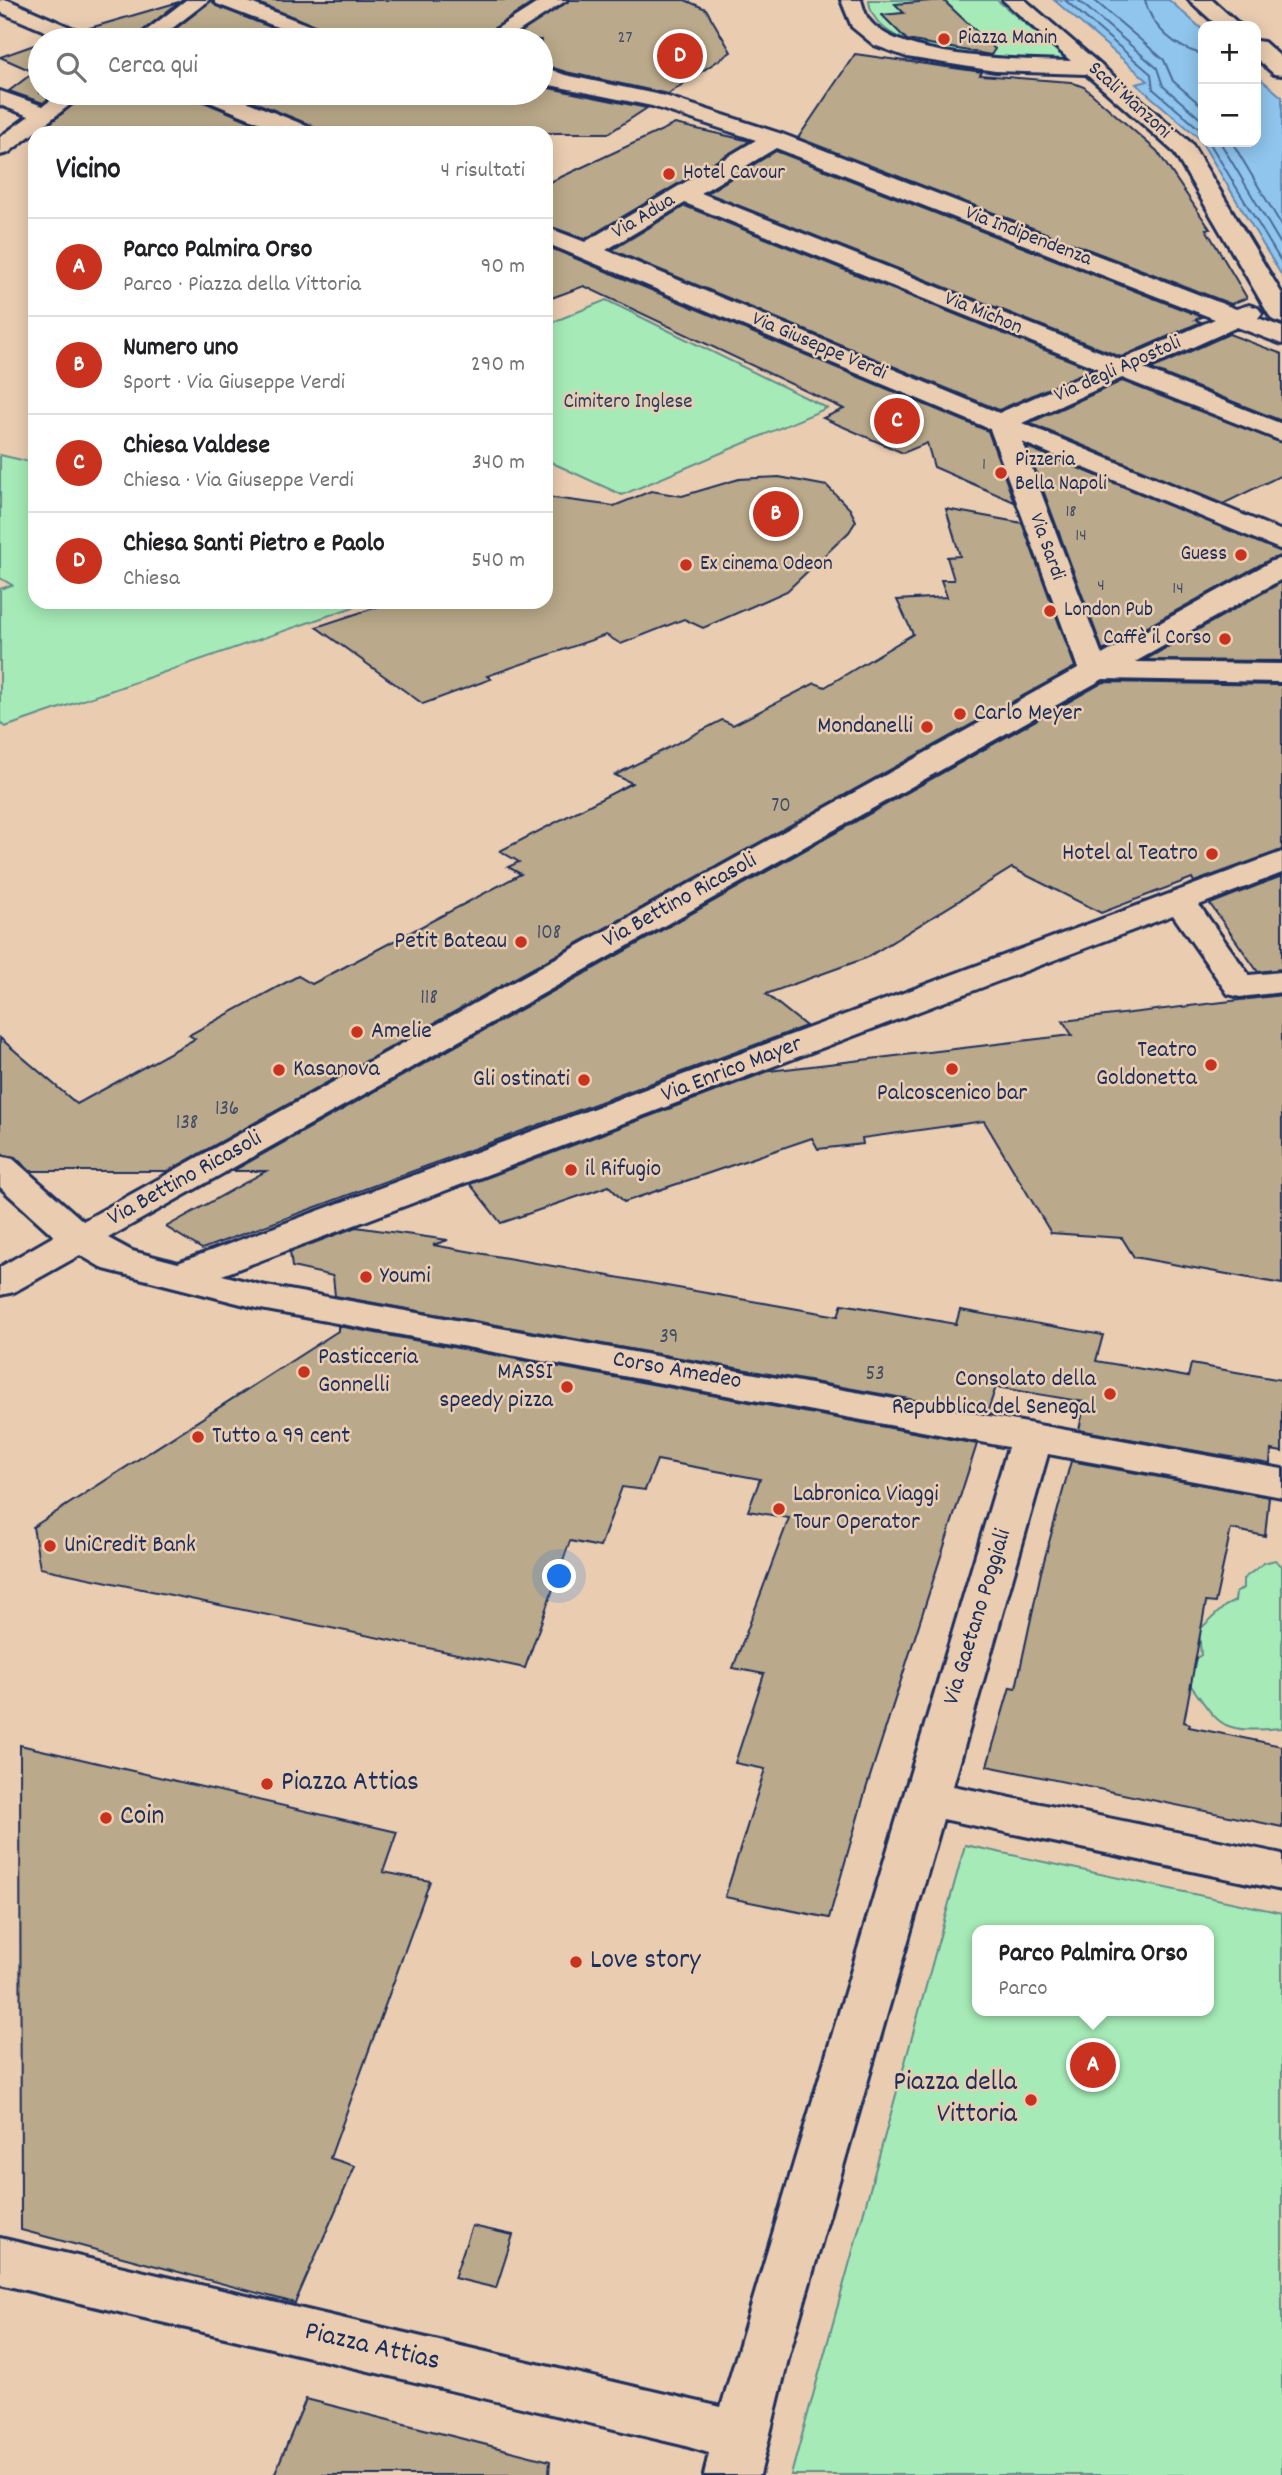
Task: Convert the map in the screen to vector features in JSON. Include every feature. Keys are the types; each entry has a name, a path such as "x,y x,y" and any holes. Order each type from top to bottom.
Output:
{"street":[{"path":"160,28 199,0"},
{"path":"224,0 298,28"},
{"path":"517,28 557,0"},
{"path":"851,0 851,8 861,26 892,44 918,53 1012,66 1093,68"},
{"name":"Scali Manzoni","path":"1013,0 1183,148 1282,315"},
{"path":"1199,0 1225,21"},
{"path":"0,4 55,28"},
{"name":"Via Indipendenza","path":"553,78 657,101 774,139 1282,336"},
{"path":"553,91 659,113 692,113"},
{"path":"0,98 46,114"},
{"path":"30,126 58,105"},
{"path":"237,105 287,126"},
{"path":"0,149 28,128"},
{"name":"Via Adua","path":"587,251 774,139"},
{"name":"Via Michon","path":"684,194 1282,433"},
{"name":"Via Giuseppe Verdi","path":"553,237 1282,541"},
{"path":"1236,318 1266,301 1267,292"},
{"name":"Via degli Apostoli","path":"1001,422 1236,318"},
{"name":"Via Sardi","path":"1001,422 1088,659"},
{"name":"Via Bettino Ricasoli","path":"0,1283 1088,659 1282,567"},
{"path":"1088,659 1145,671 1282,673"},
{"name":"Via Enrico Mayer","path":"181,1276 1282,862"},
{"path":"1180,901 1240,987 1282,982"},
{"name":"Corso Amedeo","path":"0,1167 79,1238 118,1259 261,1297 1282,1483"},
{"name":"Via Gaetano Poggiali","path":"927,1798 938,1749 1032,1437"},
{"path":"737,2456 762,2356 927,1798 1282,1872"},
{"name":"Piazza Attias","path":"0,2261 682,2420 737,2456"}],"green space":[{"path":"869,0 942,0 896,4 904,13 883,15 893,26 971,26 962,17 953,18 952,8 943,0 997,0 1068,60 986,57 922,46 895,35 877,20"},
{"name":"Cimitero Inglese","path":"606,300 827,408 622,495 553,463 553,322"},
{"path":"0,455 28,461 28,609 348,609 5,727 0,722 0,589 12,585 0,578"},
{"path":"1275,1560 1282,1566 1282,1728 1231,1727 1213,1715 1205,1705 1183,1675 1184,1666 1201,1655 1199,1630 1225,1606 1235,1601 1236,1593 1243,1588 1243,1579 1264,1563"},
{"name":"Piazza della Vittoria","path":"965,1845 1282,1913 1282,2475 791,2475"}],"water":[{"path":"1054,0 1169,0 1198,26 1198,137 1136,84 1148,81"},
{"path":"1261,79 1282,97 1282,276 1204,147 1261,147"}],"building":[{"path":"212,0 216,6 273,28 176,28"},
{"path":"250,0 537,0 495,28 322,28"},
{"path":"569,0 685,0 706,9 731,52 668,94 553,68 553,28 527,28"},
{"path":"943,0 995,49 991,55 907,40 882,15 904,13 895,4"},
{"path":"179,2 147,28 90,28"},
{"path":"28,47 28,69 0,57"},
{"path":"855,54 982,72 980,75 1071,82 1084,87 1157,151 1210,229 1206,229 1247,298 1231,304 798,138"},
{"path":"28,77 28,98 9,91"},
{"path":"553,89 647,108 609,133 553,133 553,126 313,126 261,105 553,105"},
{"path":"72,105 211,105 261,126 47,126"},
{"path":"675,124 750,141 585,239 553,228 553,181"},
{"path":"776,151 1202,317 1195,320 1201,322 1121,357 707,193"},
{"path":"685,206 1092,369 999,410 612,250"},
{"path":"553,249 988,431 1014,502 934,467 927,443 903,453 823,418 844,409 584,286 553,297"},
{"path":"1229,334 1282,354 1282,421 1151,369"},
{"path":"1122,381 1282,443 1282,475 1223,504 1029,423"},
{"path":"1027,447 1282,552 1282,556 1271,559 1103,651"},
{"name":"Ex cinema Odeon","path":"779,477 827,486 850,509 856,521 849,532 787,591 703,628 684,619 621,644 606,635 487,676 491,679 423,704 316,627 371,609 553,609 553,498 614,506 651,491 682,496 739,479"},
{"path":"946,509 1022,523 1075,667 168,1171 30,1171 15,1157 0,1154 0,1038 77,1104 195,1039 189,1035 298,976 312,984 521,874 508,867 519,862 500,851 632,783 615,775 722,720 733,725 815,683 825,687 913,634 897,600 947,597 941,580 954,580 947,557 960,556"},
{"path":"1282,582 1282,661 1145,660"},
{"path":"1104,682 1282,685 1282,850 1194,882 1192,878 1101,913 1012,868 866,958 766,994 806,1026 202,1249 166,1227 266,1171 233,1171"},
{"path":"1282,876 1282,969 1258,972 1210,904"},
{"path":"1282,995 1282,1284 1134,1257 1122,1238 1051,1233 984,1121 862,1138 863,1144 818,1149 812,1138 624,1202 609,1186 501,1223 470,1184 769,1071 1072,1035 1063,1021"},
{"path":"356,1227 448,1240 433,1245 838,1316 842,1304 956,1324 960,1310 1103,1335 1096,1361 1188,1377 1191,1364 1282,1380 1282,1452 1271,1450 1270,1464 1079,1430 1085,1402 996,1387 987,1413 335,1296 333,1276 292,1267 290,1252"},
{"path":"338,1326 977,1444 866,1789 829,1918 725,1897 765,1769 735,1763 764,1674 733,1668 789,1518 748,1511 760,1479 657,1460 645,1490 622,1487 600,1547 570,1541 525,1668 40,1568 33,1527 338,1331"},
{"path":"1071,1461 1269,1497 1265,1536 1231,1529 1215,1603 1206,1602 1184,1722 1190,1724 1189,1727 1282,1746 1282,1827 987,1766 1010,1687 1016,1688 1041,1572"},
{"path":"20,1745 397,1832 383,1872 430,1881 330,2158 355,2166 295,2303 21,2230"},
{"path":"472,2226 513,2235 496,2288 454,2278"},
{"path":"306,2399 550,2461 549,2475 274,2475"}],"place":[{"name":"Piazza Manin","path":"944,39"},
{"name":"Chiesa Santi Pietro e Paolo","path":"680,56"},
{"name":"Hotel Cavour","path":"669,174"},
{"name":"Chiesa Valdese","path":"897,421"},
{"name":"Pizzeria Bella Napoli","path":"1001,473"},
{"name":"Numero uno","path":"776,514"},
{"name":"Guess","path":"1241,555"},
{"name":"Ex cinema Odeon","path":"686,565"},
{"name":"London Pub","path":"1050,611"},
{"name":"Caffè il Corso","path":"1225,639"},
{"name":"Carlo Meyer","path":"960,714"},
{"name":"Mondanelli","path":"927,727"},
{"name":"Hotel al Teatro","path":"1212,854"},
{"name":"Petit Bateau","path":"521,942"},
{"name":"Amelie","path":"357,1032"},
{"name":"Teatro Goldonetta","path":"1211,1065"},
{"name":"Palcoscenico bar","path":"952,1069"},
{"name":"Kasanova","path":"279,1070"},
{"name":"Gli ostinati","path":"584,1080"},
{"name":"il Rifugio","path":"571,1170"},
{"name":"Youmi","path":"366,1277"},
{"name":"Pasticceria Gonnelli","path":"304,1372"},
{"name":"MASSI speedy pizza","path":"567,1387"},
{"name":"Consolato della Repubblica del Senegal","path":"1110,1394"},
{"name":"Tutto a 99 cent","path":"198,1437"},
{"name":"Labronica Viaggi Tour Operator","path":"779,1509"},
{"name":"UniCredit Bank","path":"50,1546"},
{"name":"Piazza Attias","path":"267,1784"},
{"name":"Coin","path":"106,1818"},
{"name":"Love story","path":"576,1962"},
{"name":"Parco Palmira Orso","path":"1093,2065"},
{"name":"Piazza della Vittoria","path":"1031,2100"}]}
